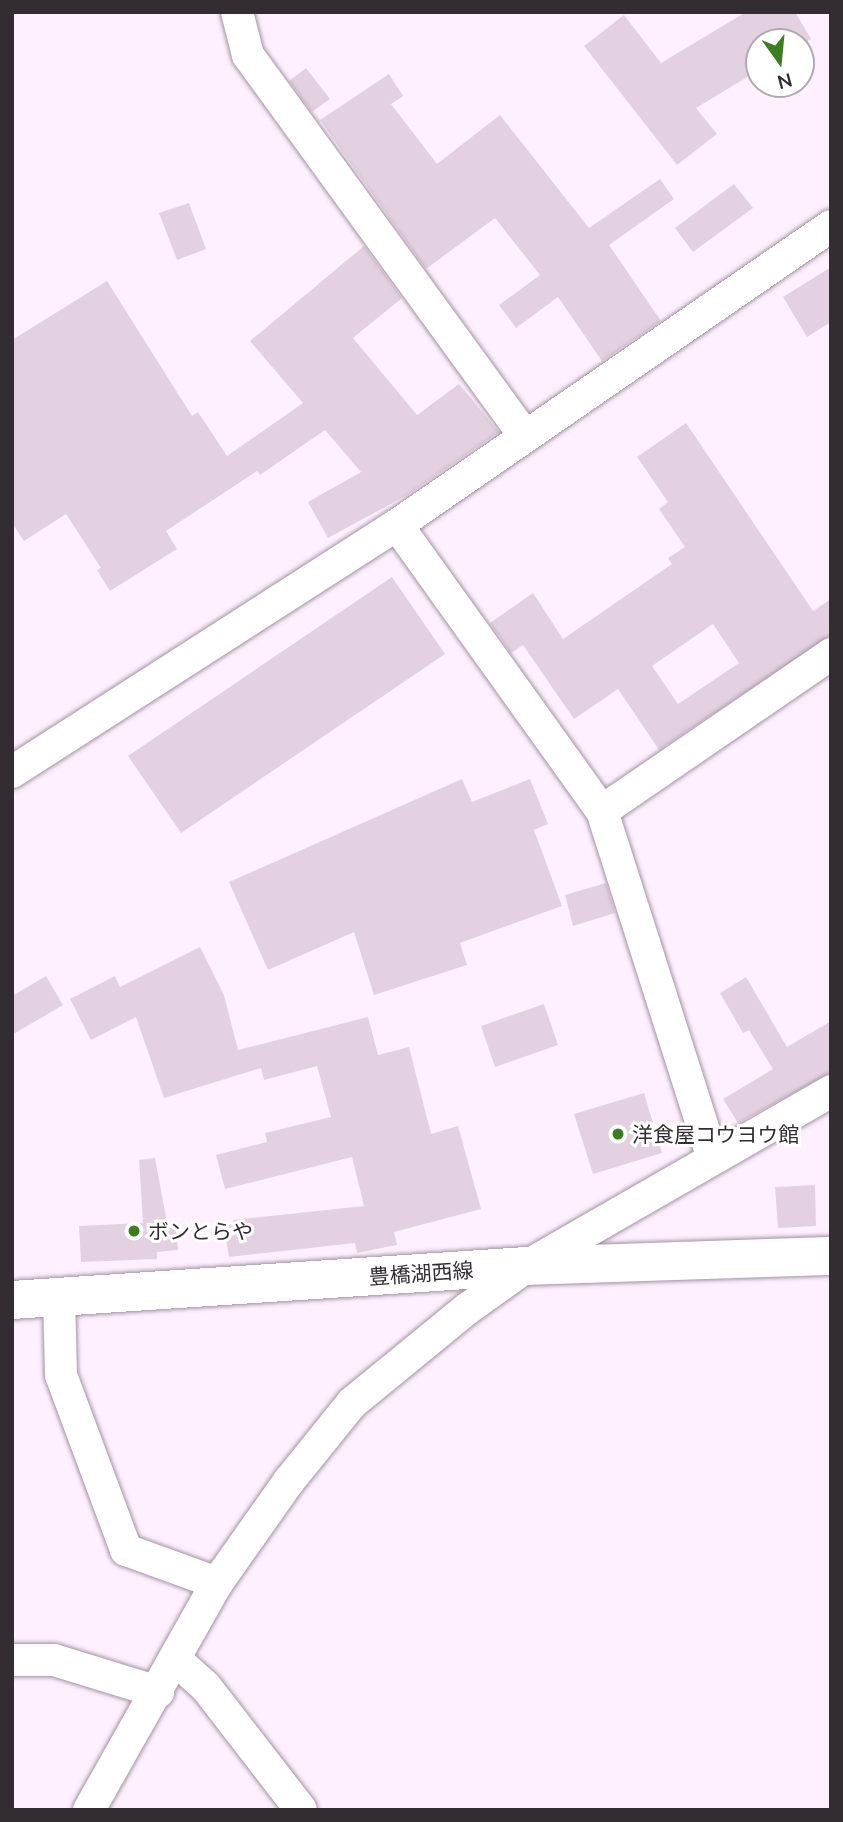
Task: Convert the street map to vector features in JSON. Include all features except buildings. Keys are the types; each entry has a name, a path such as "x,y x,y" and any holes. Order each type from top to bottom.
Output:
{"main road":[{"name":"豊橋湖西線","path":"12,1300 527,1266 831,1256"}],"street":[{"path":"237,12 248,55 524,435"},
{"path":"12,772 397,525 524,435 829,231"},
{"path":"397,525 602,811 713,1158"},
{"path":"602,811 831,654"},
{"path":"89,1810 158,1692 217,1583 289,1481 352,1403 467,1308 527,1266 831,1091"},
{"path":"59,1297 61,1375 126,1549 217,1583"},
{"path":"12,1660 54,1660 158,1692"},
{"path":"176,1660 206,1687 301,1810"}],"place":[{"name":"洋食屋コウヨウ館","path":"618,1134"},
{"name":"ボンとらや","path":"134,1231"}]}
